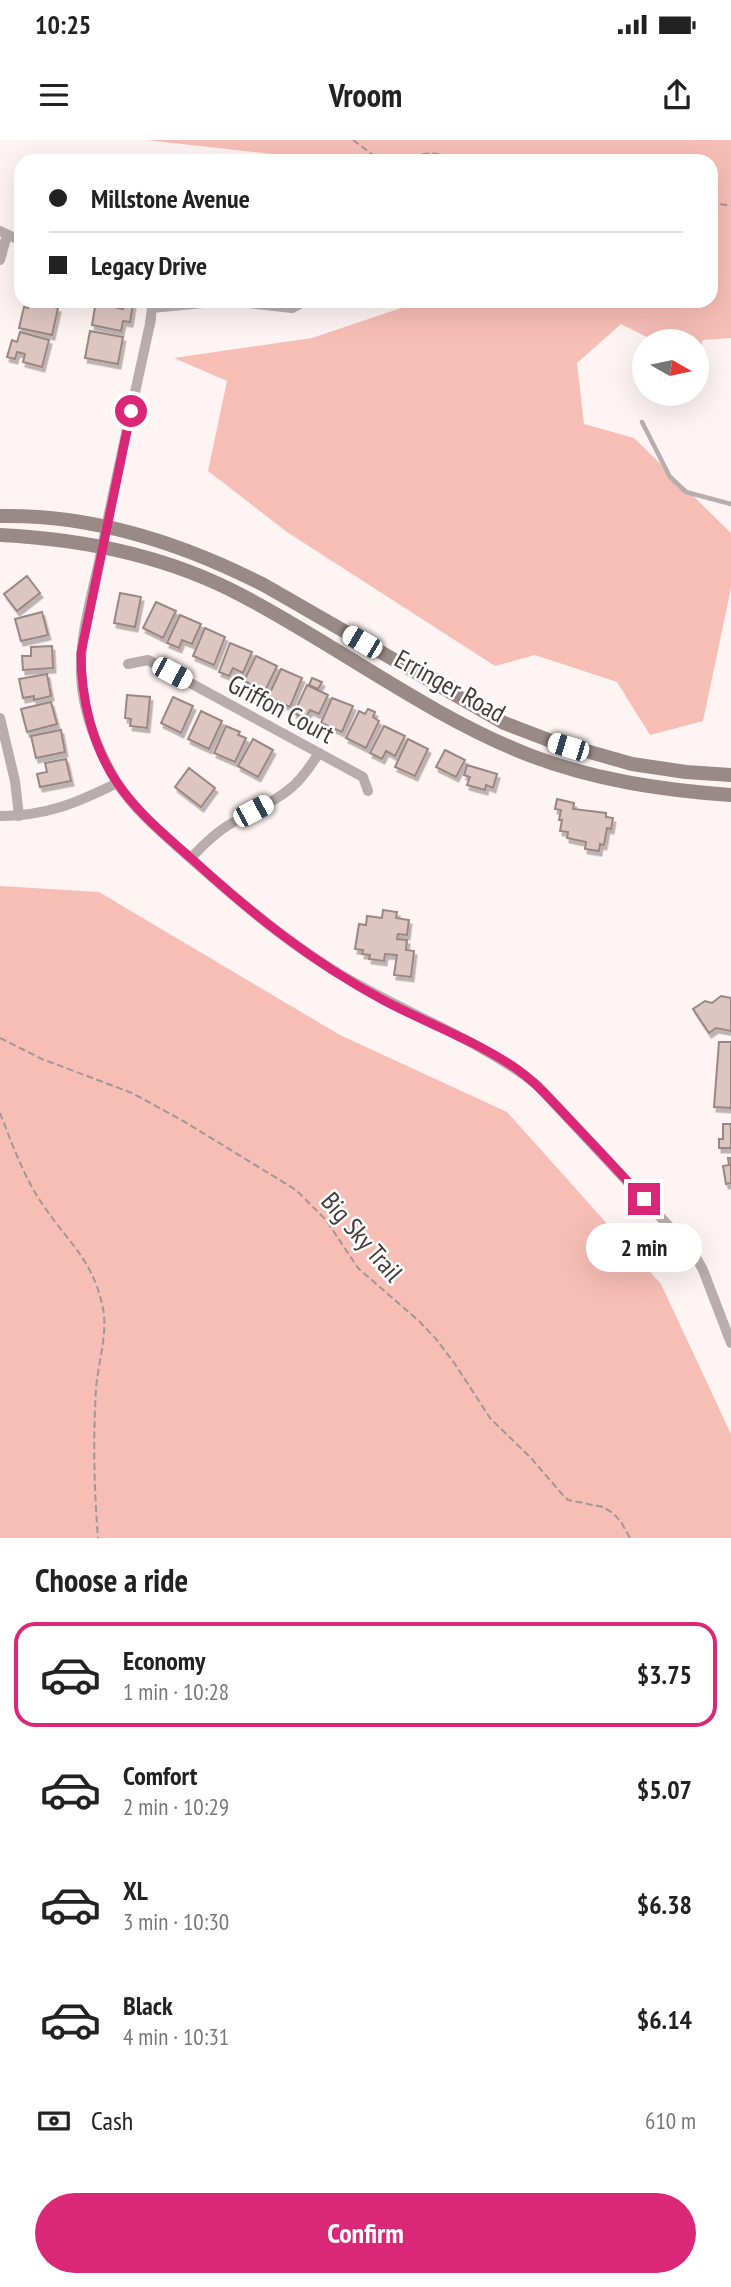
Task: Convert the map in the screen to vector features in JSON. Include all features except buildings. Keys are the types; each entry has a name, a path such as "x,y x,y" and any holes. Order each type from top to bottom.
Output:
{"main road":[{"name":"Erringer Road","path":"0,516 49,517 106,527 171,544 229,567 504,723 551,741 632,764 731,775"},
{"name":"Erringer Road","path":"0,535 54,538 102,547 152,559 196,575 240,594 479,732 576,772 686,792 731,794"}],"street":[{"path":"0,260 4,233"},
{"path":"151,309 83,641 81,677 93,730 117,783 164,835 263,921 331,969 382,999 505,1062 537,1085 693,1252 703,1270 731,1343"},
{"name":"Griffon Court","path":"128,664 148,660 363,777 368,791"},
{"path":"0,718 15,781 19,816"},
{"path":"191,858 205,843 230,824 277,799 293,786 319,753"},
{"path":"0,816 43,813 67,807 117,783"}],"lane":[{"path":"642,422 670,477 686,492 731,504"}],"path":[{"path":"353,140 372,154"},
{"name":"Big Sky Trail","path":"1,1040 42,1059 132,1093 296,1190 326,1220 358,1268 436,1339 455,1363 490,1418 531,1458 562,1494 568,1500 603,1507 613,1513 630,1538"},
{"path":"0,1113 41,1203 91,1269 103,1307 105,1322 96,1390 94,1436 94,1490 98,1538"}],"shaded area":[{"path":"146,140 731,140 731,338 709,340 709,329 632,330 621,324 577,363 584,424 634,438 731,533 731,588 703,721 650,735 617,682 535,655 495,666 287,532 208,471 227,381 174,358 312,338 401,308 718,308 718,154 271,154"},
{"path":"0,886 99,892 340,1035 507,1112 661,1284 731,1434 731,1538 0,1538"}],"route":[{"path":"131,411 81,653 81,677 93,730 117,783 164,835 235,898 282,935 331,969 382,999 488,1052 537,1085 644,1199"}]}
